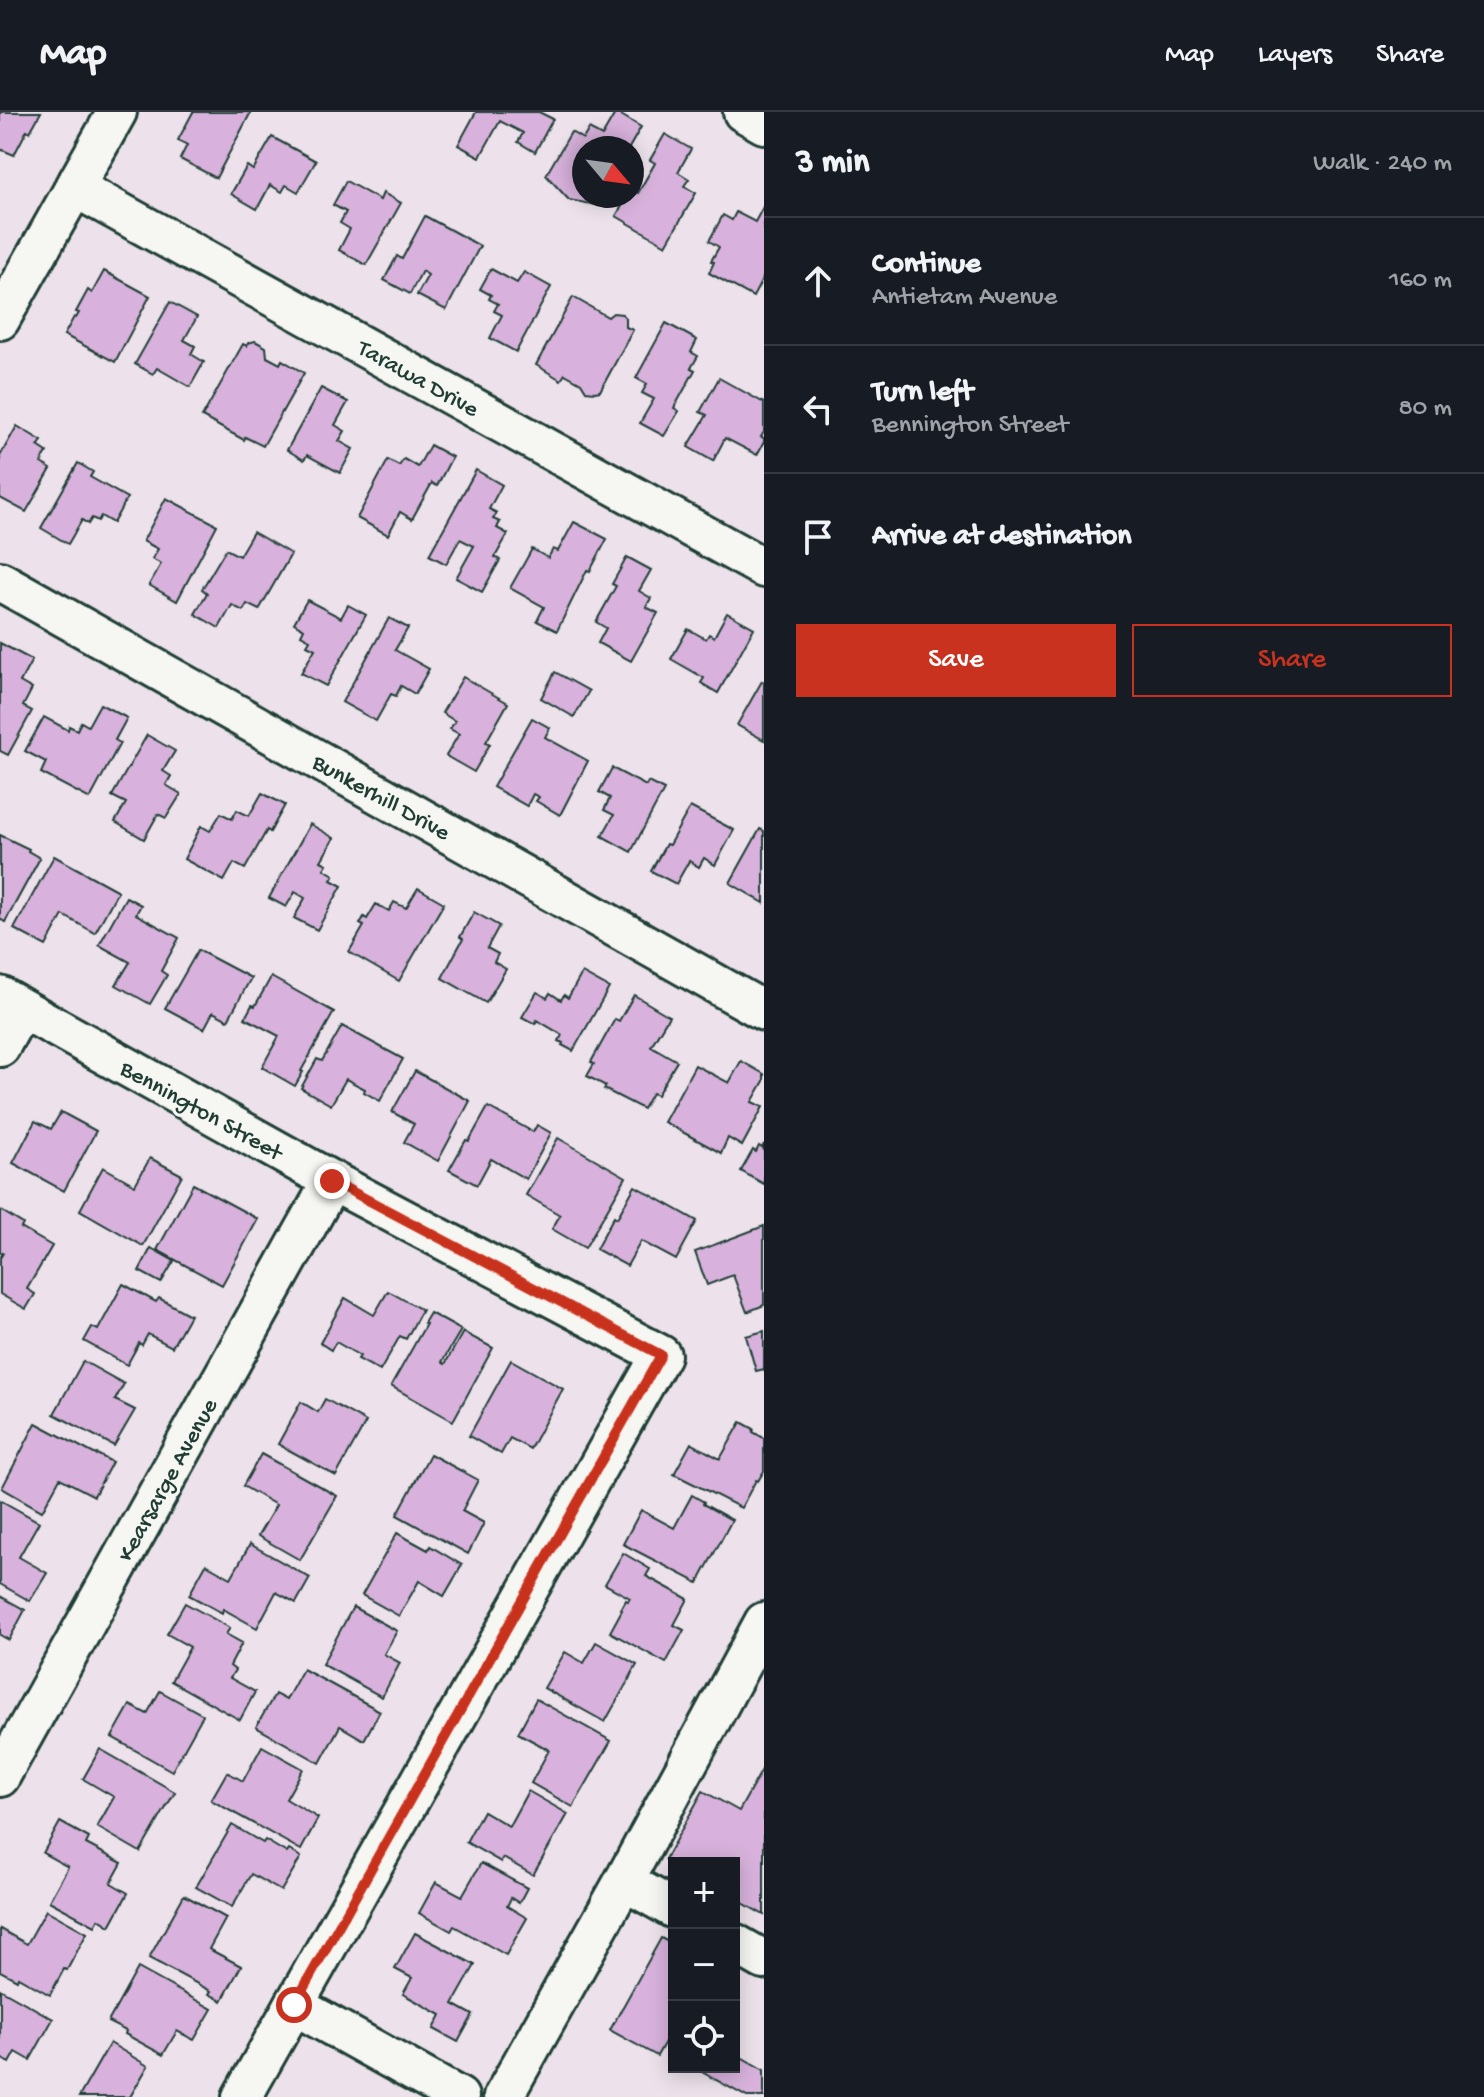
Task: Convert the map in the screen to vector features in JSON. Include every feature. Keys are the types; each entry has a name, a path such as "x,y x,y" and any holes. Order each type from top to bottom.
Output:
{"street":[{"path":"0,320 117,112"},
{"path":"743,112 764,124"},
{"name":"Tarawa Drive","path":"74,187 764,568"},
{"name":"Bunkerhill Drive","path":"0,581 764,1011"},
{"path":"0,1047 11,1003"},
{"name":"Bennington Street","path":"11,1003 332,1181 661,1355 294,2005"},
{"name":"Kearsarge Avenue","path":"0,1777 332,1181"},
{"path":"503,2097 764,1622"},
{"path":"624,1881 668,1906"},
{"path":"740,1946 764,1960"},
{"path":"242,2097 294,2005 459,2097"}],"building":[{"path":"0,112 41,112 14,155 0,149"},
{"path":"193,112 251,112 216,178 180,159 187,145 178,140"},
{"path":"476,112 539,112 553,119 535,152 518,142 523,133 500,121 480,157 458,145"},
{"path":"616,112 641,127 636,136 602,136"},
{"path":"589,129 602,136 585,136"},
{"path":"571,132 578,136 572,136 572,201 546,175"},
{"path":"665,134 691,149 678,172 689,179 684,186 696,193 666,245 616,216 621,208 644,208 644,182 655,163 650,160"},
{"path":"272,137 316,161 298,192 286,185 282,192 270,185 257,209 231,194 247,166 253,170"},
{"path":"346,181 380,200 383,193 401,203 366,265 339,250 350,229 340,223 346,212 333,205"},
{"path":"764,205 764,276 753,297 709,273 714,262 711,261 719,247 709,241 723,215 732,220 736,212 755,222"},
{"path":"425,216 480,246 446,310 417,295 428,275 422,271 410,294 384,280 397,256 402,259"},
{"path":"491,269 517,283 524,272 551,287 516,352 490,338 502,315 494,311 498,304 489,299 491,295 480,289"},
{"path":"104,271 150,296 115,362 64,335 79,313 76,312 88,290 92,293"},
{"path":"573,297 608,317 613,313 622,314 626,318 626,327 633,330 600,391 586,391 581,383 565,374 561,380 536,365"},
{"path":"170,302 197,317 184,340 195,346 191,354 204,362 190,387 157,368 153,374 135,364"},
{"path":"666,323 697,340 691,352 698,356 691,368 695,370 674,408 679,411 664,436 640,423 654,399 642,393 647,384 636,378"},
{"path":"255,341 266,347 267,357 280,364 282,360 304,373 263,446 245,437 244,440 202,417 243,344 247,346"},
{"path":"719,378 764,403 764,432 761,437 764,442 757,455 725,438 713,461 688,447 707,415 700,412"},
{"path":"321,388 348,402 335,425 345,431 339,441 353,449 340,473 307,455 304,460 287,450"},
{"path":"17,426 42,441 38,446 47,452 41,463 51,469 26,512 0,498 0,456"},
{"path":"430,445 452,457 437,486 432,483 412,519 400,512 388,535 357,518 388,460 399,466 404,459 418,467"},
{"path":"78,463 93,472 90,477 127,498 113,523 101,516 98,521 92,518 88,524 82,520 68,544 41,528"},
{"path":"476,470 502,485 489,509 497,513 493,519 500,522 497,528 508,534 495,557 500,560 482,592 456,578 474,546 460,539 446,564 429,555"},
{"path":"166,498 217,525 177,601 149,585 161,564 152,559 158,549 143,541"},
{"path":"574,522 607,539 590,571 587,570 557,631 537,621 544,607 510,588 532,549 548,558 553,549 558,551"},
{"path":"253,532 291,554 259,610 247,604 243,611 232,605 219,628 195,614 207,593 202,589 226,549 239,556"},
{"path":"627,557 651,570 639,591 651,598 646,607 658,613 631,661 598,643 606,628 596,622 616,586 612,584"},
{"path":"307,600 341,618 348,605 366,615 326,686 301,673 315,649 307,645 310,640 301,635 304,629 294,623"},
{"path":"727,613 754,628 718,693 701,683 704,678 671,659 688,629 706,639 709,634 714,637"},
{"path":"389,618 408,628 395,650 429,669 415,694 401,686 396,696 391,694 376,721 342,702"},
{"path":"0,643 32,660 20,682 32,689 23,706 32,711 8,755 0,751"},
{"path":"555,672 589,691 574,717 541,698"},
{"path":"463,677 508,703 486,742 490,744 474,772 446,756 459,734 450,729 455,721 442,713"},
{"path":"764,682 764,740 737,725"},
{"path":"100,704 127,718 115,740 120,743 90,799 41,773 46,762 25,751 44,717 68,730 69,726 77,730 81,722 88,726"},
{"path":"532,718 550,728 545,737 588,761 560,815 536,801 539,797 533,794 527,806 493,787"},
{"path":"147,735 175,751 163,771 171,776 166,785 181,794 166,818 158,814 144,839 115,822 126,803 112,796"},
{"path":"612,768 646,786 648,782 664,790 631,852 602,836 614,815 604,810 610,798 599,792"},
{"path":"262,793 285,805 245,869 234,863 224,881 184,859 201,826 210,831 221,813 232,819 237,810 249,816"},
{"path":"690,807 734,830 715,865 704,858 699,867 689,861 676,884 651,871"},
{"path":"310,824 334,838 321,861 327,864 324,869 334,875 331,880 342,886 317,930 294,918 305,898 295,892 286,907 269,898"},
{"path":"760,829 764,831 764,903 730,883"},
{"path":"0,835 40,858 5,922 0,919"},
{"path":"54,856 118,891 95,933 63,915 46,946 14,929"},
{"path":"418,888 444,903 399,981 349,952 364,926 360,924 376,904 389,911 394,902 406,908"},
{"path":"126,897 141,905 136,914 179,938 161,971 167,975 150,1004 116,985 130,962 99,945"},
{"path":"474,912 499,926 487,948 498,954 494,962 506,969 486,1003 442,978"},
{"path":"198,950 251,978 228,1020 213,1012 204,1029 165,1008"},
{"path":"582,973 609,988 573,1051 559,1041 562,1035 537,1020 535,1024 522,1017 537,992 547,998 550,993 561,1000 564,995 568,998"},
{"path":"271,977 334,1012 295,1086 262,1067 279,1036 245,1018"},
{"path":"634,995 669,1016 651,1046 677,1061 657,1095 652,1093 643,1109 604,1089 606,1086 587,1076 594,1064 591,1062 615,1019 619,1021"},
{"path":"342,1026 403,1059 380,1101 346,1079 331,1105 301,1088 317,1059 322,1061"},
{"path":"741,1061 764,1074 764,1081 752,1102 763,1107 742,1146 728,1138 721,1153 664,1122 695,1065 729,1083"},
{"path":"415,1071 470,1101 438,1161 404,1142 414,1124 392,1112"},
{"path":"488,1107 533,1132 537,1125 551,1133 526,1179 491,1159 477,1185 449,1170"},
{"path":"61,1112 96,1131 64,1191 13,1163 35,1121 51,1129"},
{"path":"558,1138 626,1177 585,1248 552,1229 560,1215 526,1195"},
{"path":"764,1144 764,1184 741,1171 753,1150 756,1152"},
{"path":"150,1158 182,1175 143,1246 80,1210 103,1167 135,1185"},
{"path":"193,1184 258,1219 222,1285 157,1250"},
{"path":"635,1186 697,1221 676,1260 641,1241 627,1266 596,1249"},
{"path":"0,1210 23,1224 21,1228 52,1246 27,1289 35,1294 26,1309 0,1294 0,1258 3,1253 0,1252"},
{"path":"764,1226 764,1305 747,1312 733,1275 707,1285 695,1252"},
{"path":"151,1248 174,1261 161,1283 139,1271"},
{"path":"123,1284 156,1302 159,1298 190,1315 172,1347 148,1334 142,1345 139,1343 127,1365 84,1341 92,1327 98,1330"},
{"path":"388,1291 422,1310 406,1339 400,1336 380,1371 336,1342 331,1350 320,1343 345,1298 374,1315"},
{"path":"430,1313 461,1330 442,1362 445,1364 463,1332 493,1348 453,1421 391,1386"},
{"path":"764,1331 764,1369 756,1371 746,1336"},
{"path":"511,1360 563,1389 530,1449 510,1438 501,1454 469,1436"},
{"path":"83,1361 124,1384 115,1400 135,1410 114,1446 54,1414"},
{"path":"325,1399 366,1422 336,1476 278,1444 301,1402 318,1412"},
{"path":"741,1422 764,1438 764,1471 741,1508 674,1474 691,1443 720,1459"},
{"path":"36,1423 112,1462 94,1496 60,1478 42,1511 2,1488"},
{"path":"261,1454 337,1496 300,1560 258,1536 276,1505 243,1486"},
{"path":"430,1454 478,1480 462,1511 484,1523 468,1554 397,1515"},
{"path":"692,1495 732,1520 698,1583 623,1544 641,1510 674,1528"},
{"path":"0,1500 39,1522 19,1557 47,1573 30,1601 0,1584"},
{"path":"397,1533 428,1550 430,1546 462,1565 444,1596 419,1581 399,1616 362,1595"},
{"path":"250,1544 310,1578 296,1603 276,1592 257,1628 189,1595 206,1564 231,1578"},
{"path":"623,1553 650,1569 646,1576 688,1599 674,1625 684,1630 666,1663 610,1632 626,1600 630,1598 605,1584"},
{"path":"0,1596 25,1610 9,1640 0,1635"},
{"path":"185,1603 230,1628 226,1634 242,1643 230,1666 235,1670 230,1678 255,1692 240,1720 171,1681 190,1647 167,1634"},
{"path":"353,1607 397,1631 384,1654 400,1663 382,1697 322,1664"},
{"path":"596,1642 637,1665 605,1722 544,1688 565,1652 584,1663"},
{"path":"303,1669 380,1711 364,1740 340,1726 320,1763 256,1727 275,1694 286,1700"},
{"path":"160,1691 203,1715 172,1771 112,1737 130,1705 147,1714"},
{"path":"536,1699 611,1741 573,1807 531,1783 549,1750 518,1733"},
{"path":"262,1746 303,1769 286,1799 318,1818 301,1850 211,1800 227,1772 243,1781"},
{"path":"100,1749 175,1792 140,1852 97,1827 114,1797 83,1779"},
{"path":"764,1766 764,1915 740,1901 740,1857 665,1859 703,1791 739,1811"},
{"path":"528,1791 568,1814 533,1875 503,1858 501,1862 466,1842 483,1811 509,1826"},
{"path":"60,1822 89,1838 86,1844 122,1863 111,1883 128,1893 110,1926 99,1919 95,1926 49,1901 68,1867 43,1853"},
{"path":"232,1825 263,1843 265,1840 301,1857 281,1891 251,1874 232,1907 196,1887"},
{"path":"481,1863 527,1888 519,1903 511,1898 507,1906 527,1918 506,1955 454,1926 451,1931 419,1913 436,1882 462,1896"},
{"path":"184,1895 226,1918 209,1949 241,1966 222,2001 209,1994 211,1991 149,1958"},
{"path":"46,1910 87,1933 50,1995 0,1971 0,1929 27,1944"},
{"path":"415,1933 475,1965 453,2004 473,2015 458,2042 434,2029 441,2015 403,1994 412,1978 395,1969"},
{"path":"661,1938 668,1942 668,2037 657,2056 610,2030"},
{"path":"138,1968 212,2009 194,2040 177,2031 163,2055 108,2022"},
{"path":"0,1989 53,2019 30,2060 16,2052 10,2063 0,2058"},
{"path":"110,2043 148,2066 130,2097 79,2097"},
{"path":"740,2056 764,2070 764,2097 747,2097 704,2073 740,2073"}],"route":[{"path":"294,2005 661,1355 332,1181"}]}
